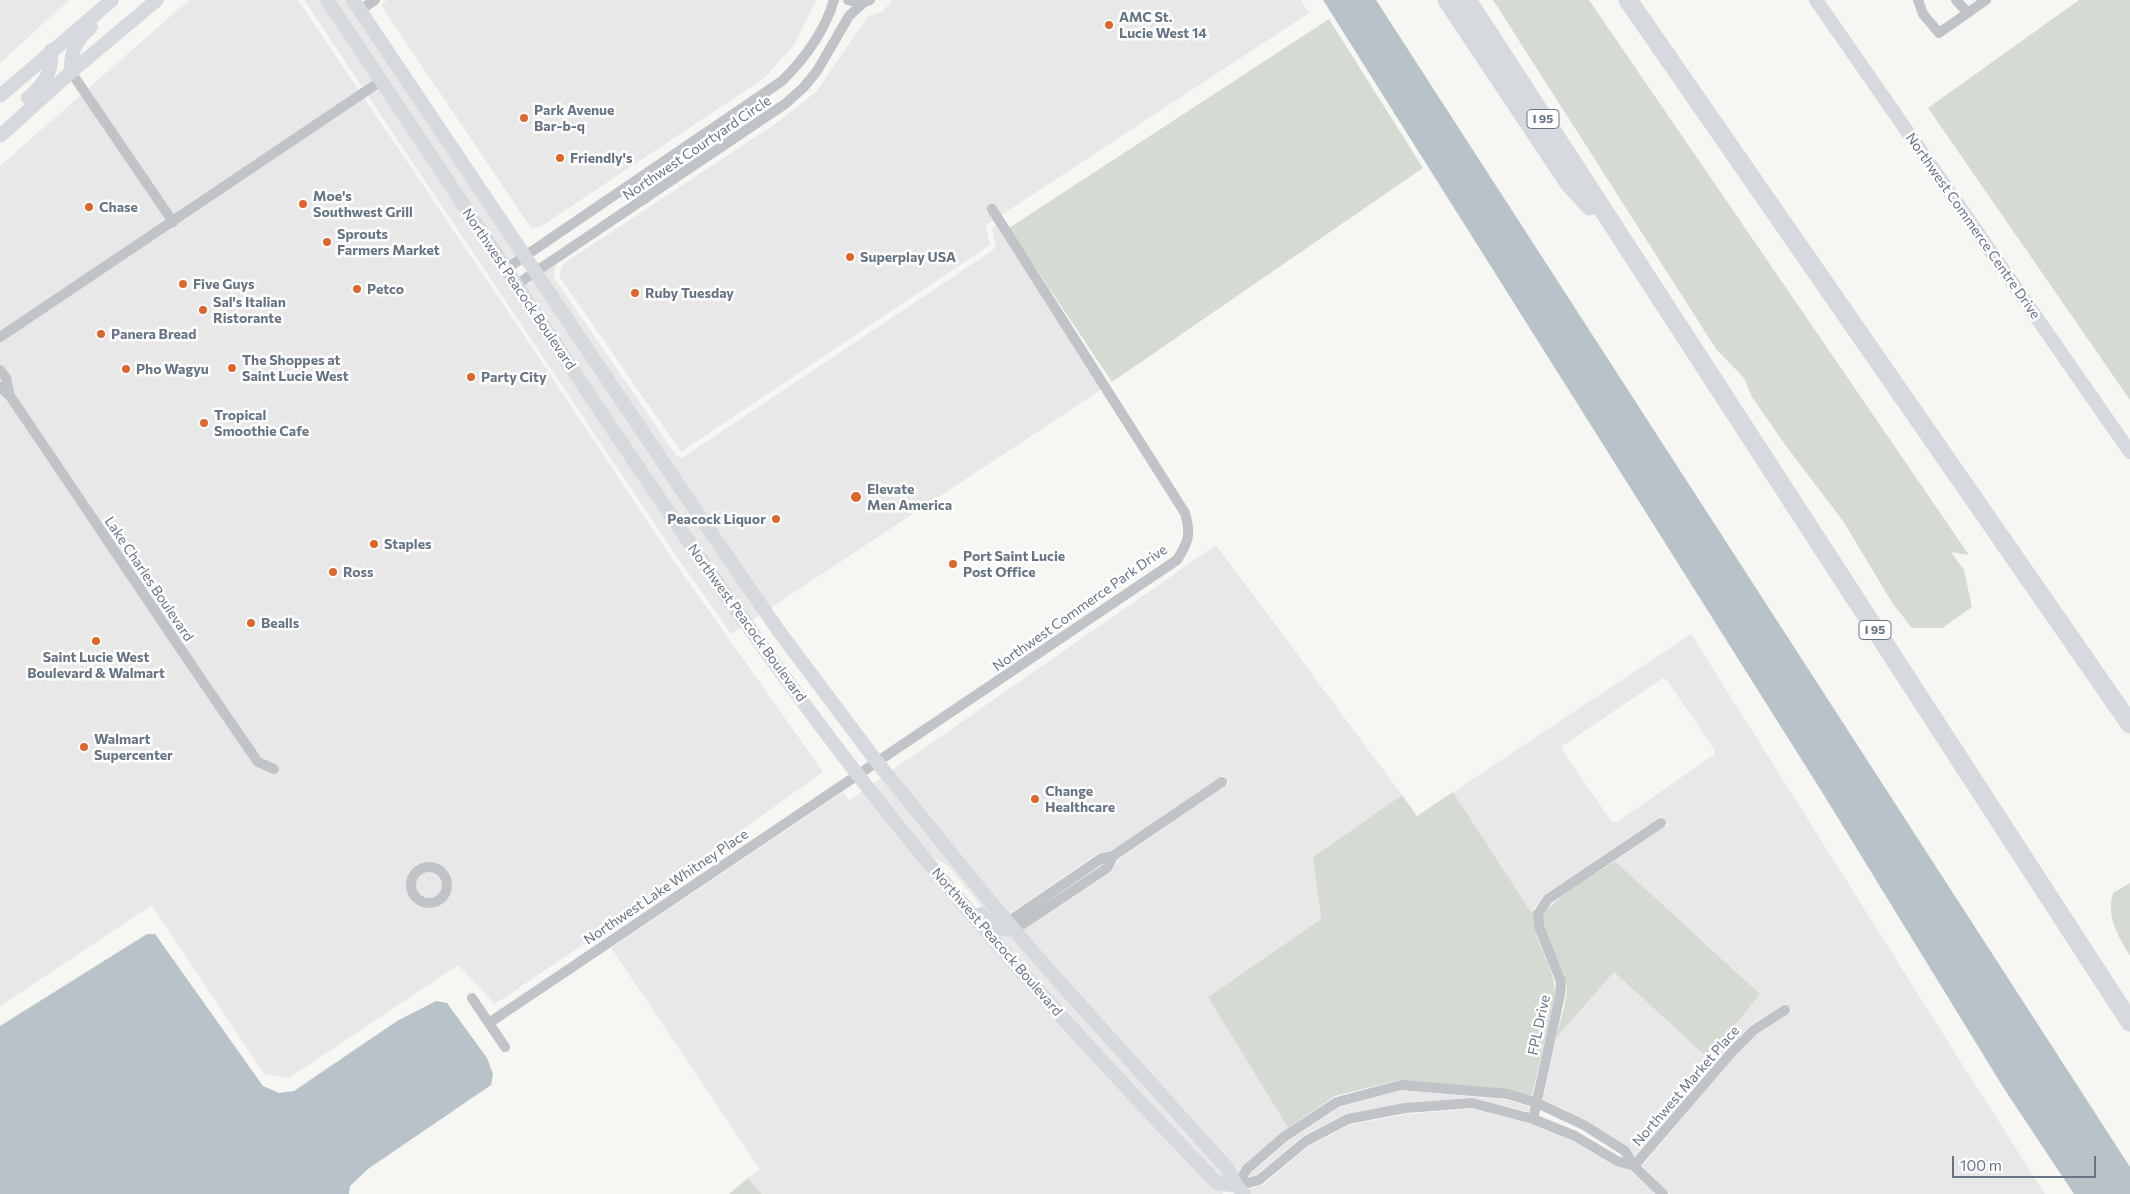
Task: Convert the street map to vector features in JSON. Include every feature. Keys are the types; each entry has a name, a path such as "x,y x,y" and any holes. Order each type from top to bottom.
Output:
{"highway":[{"path":"1447,0 1569,184 1620,238"},
{"name":"I 95","path":"1466,0 2130,1022"},
{"path":"1628,0 2130,724"},
{"path":"1644,0 1689,88"}],"street":[{"path":"0,96 51,50 112,0"},
{"path":"124,0 78,41 71,57 71,72 173,222"},
{"path":"0,136 71,72 157,0"},
{"name":"Northwest Peacock Boulevard","path":"327,0 722,590 858,775 992,938 1106,1066 1217,1183 1237,1192"},
{"path":"357,5 375,0"},
{"name":"Northwest Courtyard Circle","path":"506,269 635,183 782,81 798,65 812,45 834,0"},
{"path":"848,0 867,1"},
{"name":"Northwest Commerce Centre Drive","path":"1816,0 2130,452"},
{"path":"1918,0 1924,14 1939,33 1986,0"},
{"path":"1956,0 1968,13"},
{"name":"Northwest Courtyard Circle","path":"516,285 785,104 818,71 849,16 867,1"},
{"name":"Northwest Peacock Boulevard","path":"357,5 524,257 778,630 877,762 1011,926 1227,1168 1237,1192"},
{"path":"0,124 46,80 51,68 51,50"},
{"path":"0,337 381,81"},
{"path":"635,183 646,199"},
{"name":"Northwest Commerce Park Drive","path":"858,775 1178,560 1186,546 1190,531 1185,513 1173,492 992,209"},
{"path":"0,370 6,378 10,396"},
{"path":"0,387 10,396"},
{"name":"Lake Charles Boulevard","path":"10,396 68,480 141,593 258,762 274,769"},
{"name":"Northwest Lake Whitney Place","path":"489,1023 858,775"},
{"path":"927,859 944,870 991,925 1001,930 1011,926 1107,868 1113,856 1222,782"},
{"name":"FPL Drive","path":"1533,1119 1560,995 1561,981 1539,927 1538,914 1548,899 1661,823"},
{"path":"472,998 505,1047"},
{"name":"Northwest Market Place","path":"1634,1166 1730,1053 1754,1030 1785,1010"},
{"path":"1237,1192 1247,1169 1284,1137 1337,1102 1401,1085 1470,1093 1508,1094 1536,1103 1584,1125 1625,1151 1634,1166 1663,1194"},
{"path":"1237,1192 1259,1180 1306,1141 1348,1119 1405,1108 1472,1104 1533,1119 1574,1136 1617,1161 1634,1166"}],"shaded area":[{"path":"0,0 69,0 0,63"},
{"path":"189,0 298,0 671,557 823,772 726,841 692,871 495,1004 458,965 289,1078 264,1074 152,905 0,1006 0,166"},
{"path":"304,0 321,0 373,79 362,87"},
{"path":"333,0 347,0 517,255 506,262"},
{"path":"387,0 816,0 795,44 764,78 540,227 531,228 381,5"},
{"path":"892,0 1301,0 1309,13 986,225 990,245 681,452 559,276 563,264 775,124 816,92 867,17 883,11"},
{"path":"1323,0 1376,0 2130,1167 2130,1194 2074,1194 2003,1087 1822,792"},
{"path":"1493,0 1589,0 1969,555 1951,552 1964,570 1972,607 1942,628 1912,628 1893,604 1843,521 1786,446 1752,397 1744,378 1716,349"},
{"path":"2079,0 2130,0 2130,400 1928,108"},
{"path":"1329,19 1423,168 1112,382 1009,228"},
{"path":"380,89 742,627 731,634 675,554 368,96"},
{"path":"996,225 1102,389 769,609 542,274 557,264 554,274 555,279 676,455 682,458 993,250 996,246 992,228"},
{"path":"534,280 761,614 751,621 523,287"},
{"path":"1216,545 1402,795 1313,857 1321,919 1208,997 1288,1128 1244,1165 1237,1175 1022,931 1110,873 1119,859 1229,784 1223,775 1113,850 1098,853 1008,915 891,771"},
{"path":"1691,634 2045,1194 1670,1194 1642,1166 1734,1057 1758,1034 1792,1012 1786,1003 1751,1025 1727,1049 1635,1157 1627,1146 1586,1120 1543,1100 1556,1038 1614,972 1708,1057 1760,994 1615,861 1668,825 1662,816 1545,894 1531,912 1453,792","holes":["1663,678 1666,679 1714,749 1715,754 1617,822 1612,822 1563,751 1562,746"]},
{"path":"883,777 1002,925 984,910 948,866 930,855 872,785"},
{"path":"864,790 1226,1190 1222,1194 762,1194 748,1178 760,1169 611,948 843,792 849,801"},
{"path":"1453,792 1531,912 1534,910 1535,930 1554,983 1555,994 1532,1096 1399,1080 1335,1096 1288,1128 1208,997 1321,919 1313,857 1402,795 1417,816"},
{"path":"1615,861 1760,994 1708,1058 1614,972 1556,1038 1567,988 1561,966 1548,940 1543,917 1546,911 1563,895"},
{"path":"2130,883 2130,956 2114,926 2111,902 2113,893"},
{"path":"992,931 1012,935 1228,1179 1219,1178 1110,1063"},
{"path":"147,934 155,934 263,1086 279,1093 294,1091 397,1021 436,1001 447,1003 487,1058 493,1074 491,1085 368,1169 350,1186 349,1194 0,1194 0,1026"},
{"path":"1402,1090 1508,1100 1530,1107 1529,1112 1471,1098 1404,1103 1345,1114 1303,1136 1256,1175 1249,1177 1251,1173 1288,1141 1340,1107"},
{"path":"1472,1109 1532,1124 1573,1141 1615,1166 1631,1171 1656,1194 1250,1194 1246,1190 1263,1185 1309,1146 1350,1125 1407,1114"},
{"path":"748,1178 762,1194 729,1194"}],"place":[{"name":"AMC St. Lucie West 14","path":"1109,25"},
{"name":"Park Avenue Bar-b-q","path":"524,118"},
{"name":"Friendly's","path":"560,158"},
{"name":"Moe's Southwest Grill","path":"303,204"},
{"name":"Chase","path":"89,207"},
{"name":"Sprouts Farmers Market","path":"327,242"},
{"name":"Superplay USA","path":"850,257"},
{"name":"Five Guys","path":"183,284"},
{"name":"Petco","path":"357,289"},
{"name":"Ruby Tuesday","path":"635,293"},
{"name":"Sal's Italian Ristorante","path":"203,310"},
{"name":"Panera Bread","path":"101,334"},
{"name":"The Shoppes at Saint Lucie West","path":"232,368"},
{"name":"Pho Wagyu","path":"126,369"},
{"name":"Party City","path":"471,377"},
{"name":"Tropical Smoothie Cafe","path":"204,423"},
{"name":"Elevate Men America","path":"856,497"},
{"name":"Peacock Liquor","path":"776,519"},
{"name":"Staples","path":"374,544"},
{"name":"Port Saint Lucie Post Office","path":"953,564"},
{"name":"Ross","path":"333,572"},
{"name":"Bealls","path":"251,623"},
{"name":"Saint Lucie West Boulevard & Walmart","path":"96,641"},
{"name":"Walmart Supercenter","path":"84,747"},
{"name":"Change Healthcare","path":"1035,799"}]}
